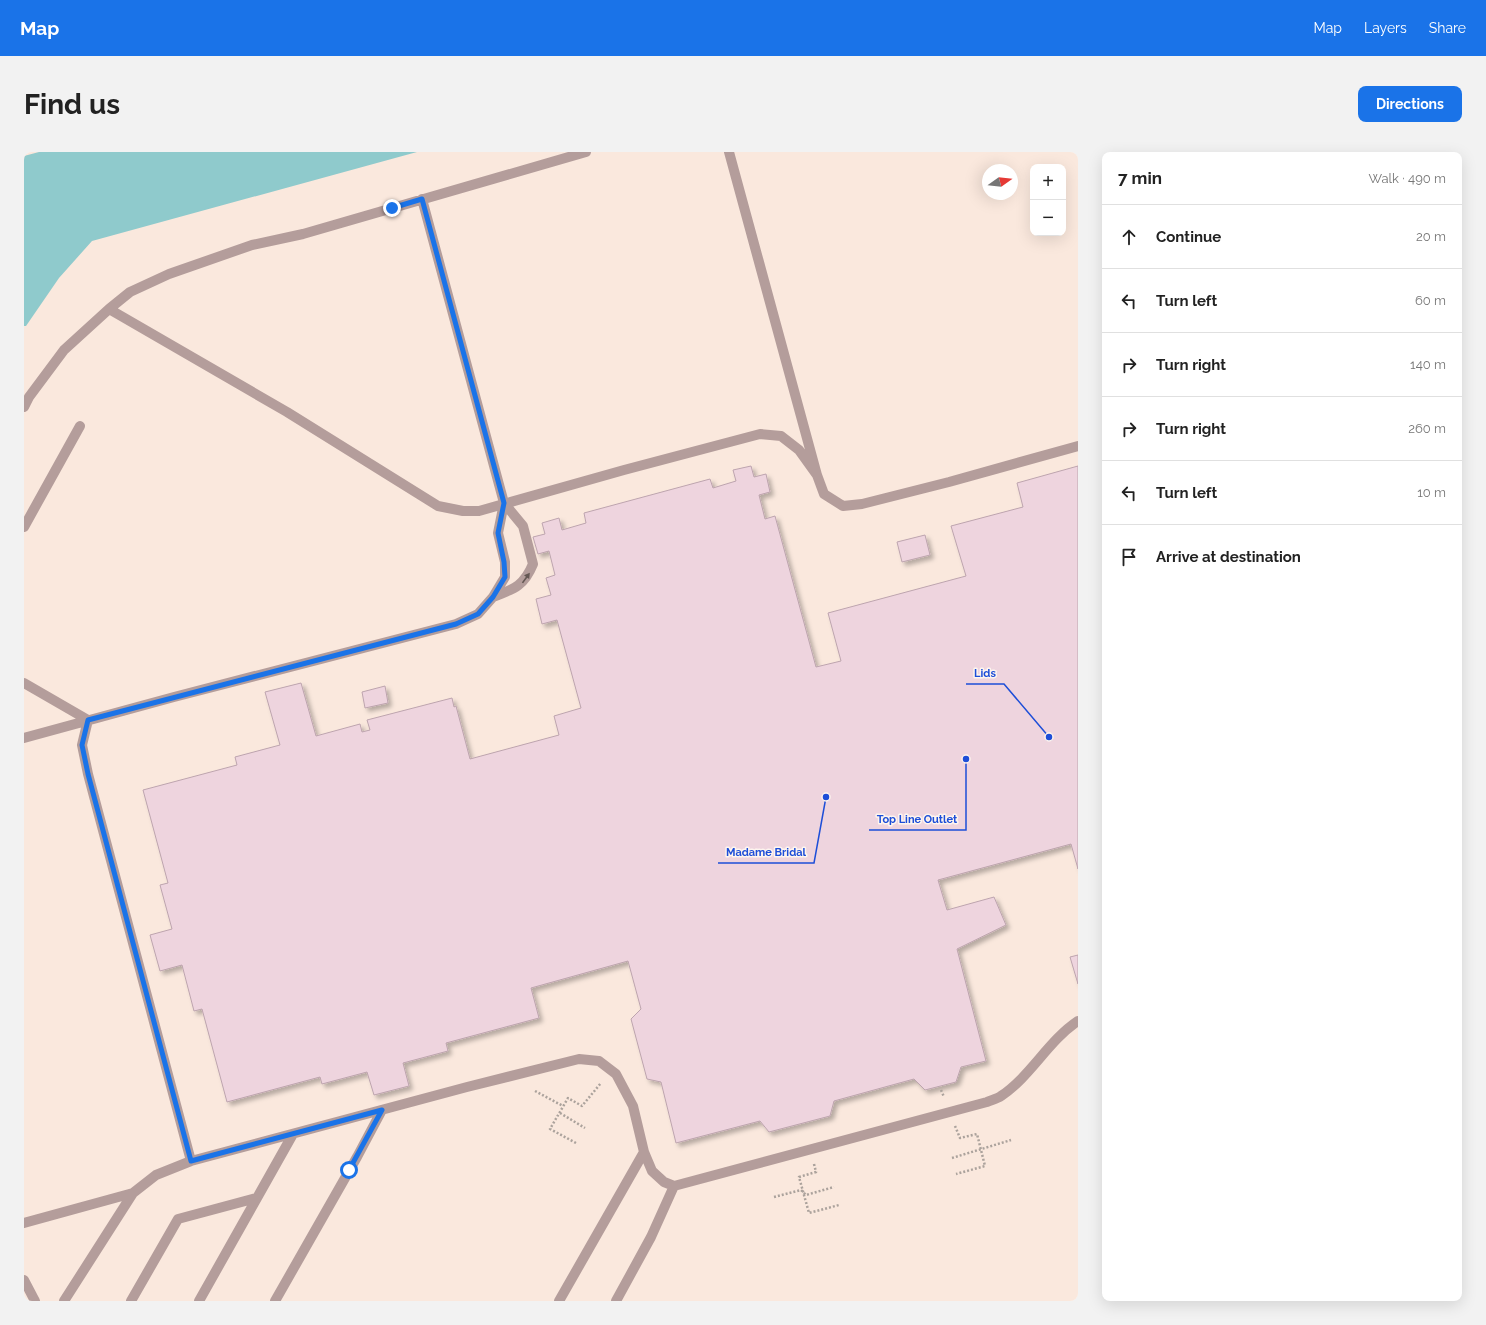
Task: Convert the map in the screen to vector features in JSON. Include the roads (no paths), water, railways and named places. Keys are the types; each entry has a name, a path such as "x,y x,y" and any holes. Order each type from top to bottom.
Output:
{"lane":[{"path":"24,407 64,350 130,292 169,274 252,245 310,232 586,152"},
{"path":"729,152 817,475 824,494 843,506 862,504 913,492 1078,446"},
{"path":"422,199 504,503 523,526 533,564 524,581 515,589 493,597"},
{"path":"109,309 287,412 438,506 463,511 479,511 760,434 781,436 799,450 817,475"},
{"path":"24,527 80,426"},
{"path":"24,738 456,624 478,614 493,597 505,577 504,562 498,533 504,503"},
{"path":"24,683 88,720"},
{"path":"88,720 82,745 88,774 191,1161"},
{"path":"64,1301 134,1193 156,1175 191,1161 580,1059 598,1061 616,1074 633,1106 644,1152 652,1171 664,1182 674,1186 1000,1097 1020,1079 1067,1028 1078,1021"},
{"path":"275,1301 382,1110"},
{"path":"198,1301 293,1134"},
{"path":"559,1301 644,1152"},
{"path":"616,1301 651,1237 674,1186"},
{"path":"24,1223 134,1193"},
{"path":"131,1301 178,1219 256,1198"},
{"path":"24,1280 35,1301"}],"water":[{"path":"39,152 417,152 92,241 59,278 26,326 24,326 24,156"}],"place":[{"name":"Lids","path":"1049,737"},
{"name":"Top Line Outlet","path":"966,759"},
{"name":"Madame Bridal","path":"826,797"}]}
